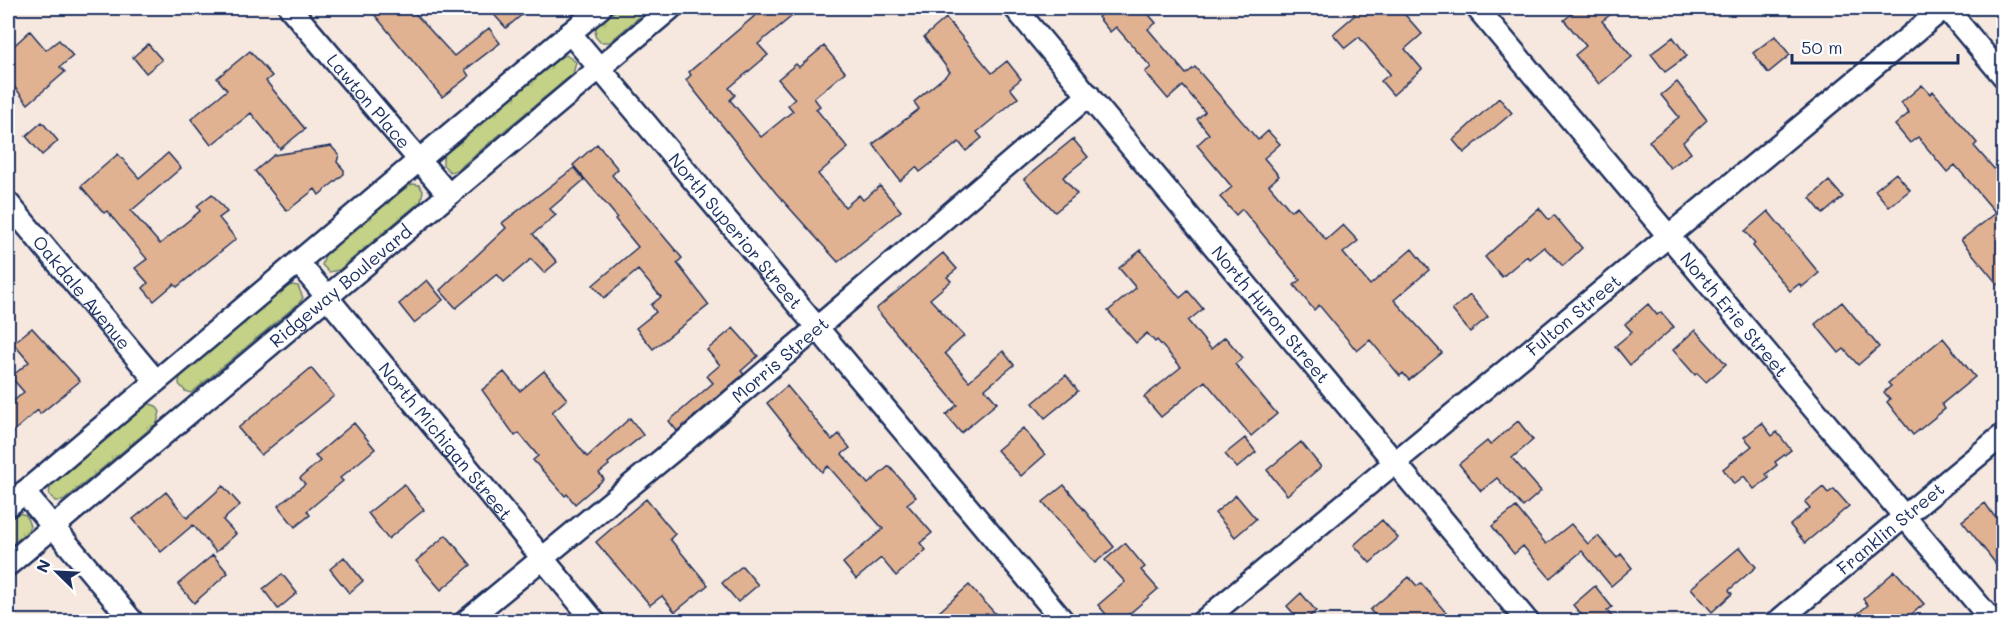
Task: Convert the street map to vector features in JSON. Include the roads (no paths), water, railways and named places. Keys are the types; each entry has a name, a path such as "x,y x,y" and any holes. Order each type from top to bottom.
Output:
{"street":[{"name":"Lawton Place","path":"291,8 448,194"},
{"path":"8,506 600,8"},
{"name":"North Huron Street","path":"1015,8 1528,621"},
{"name":"North Erie Street","path":"1477,8 1670,234 1993,621"},
{"path":"1945,8 2004,77"},
{"name":"Fulton Street","path":"1202,621 1945,8"},
{"name":"Ridgeway Boulevard","path":"8,565 600,68 665,9"},
{"name":"North Superior Street","path":"570,33 1064,621"},
{"name":"Morris Street","path":"465,621 681,444 817,325 1089,95"},
{"name":"Oakdale Avenue","path":"8,203 156,381"},
{"name":"North Michigan Street","path":"298,262 595,621"},
{"name":"Franklin Street","path":"1777,621 2004,434"},
{"path":"24,492 133,621"}]}
